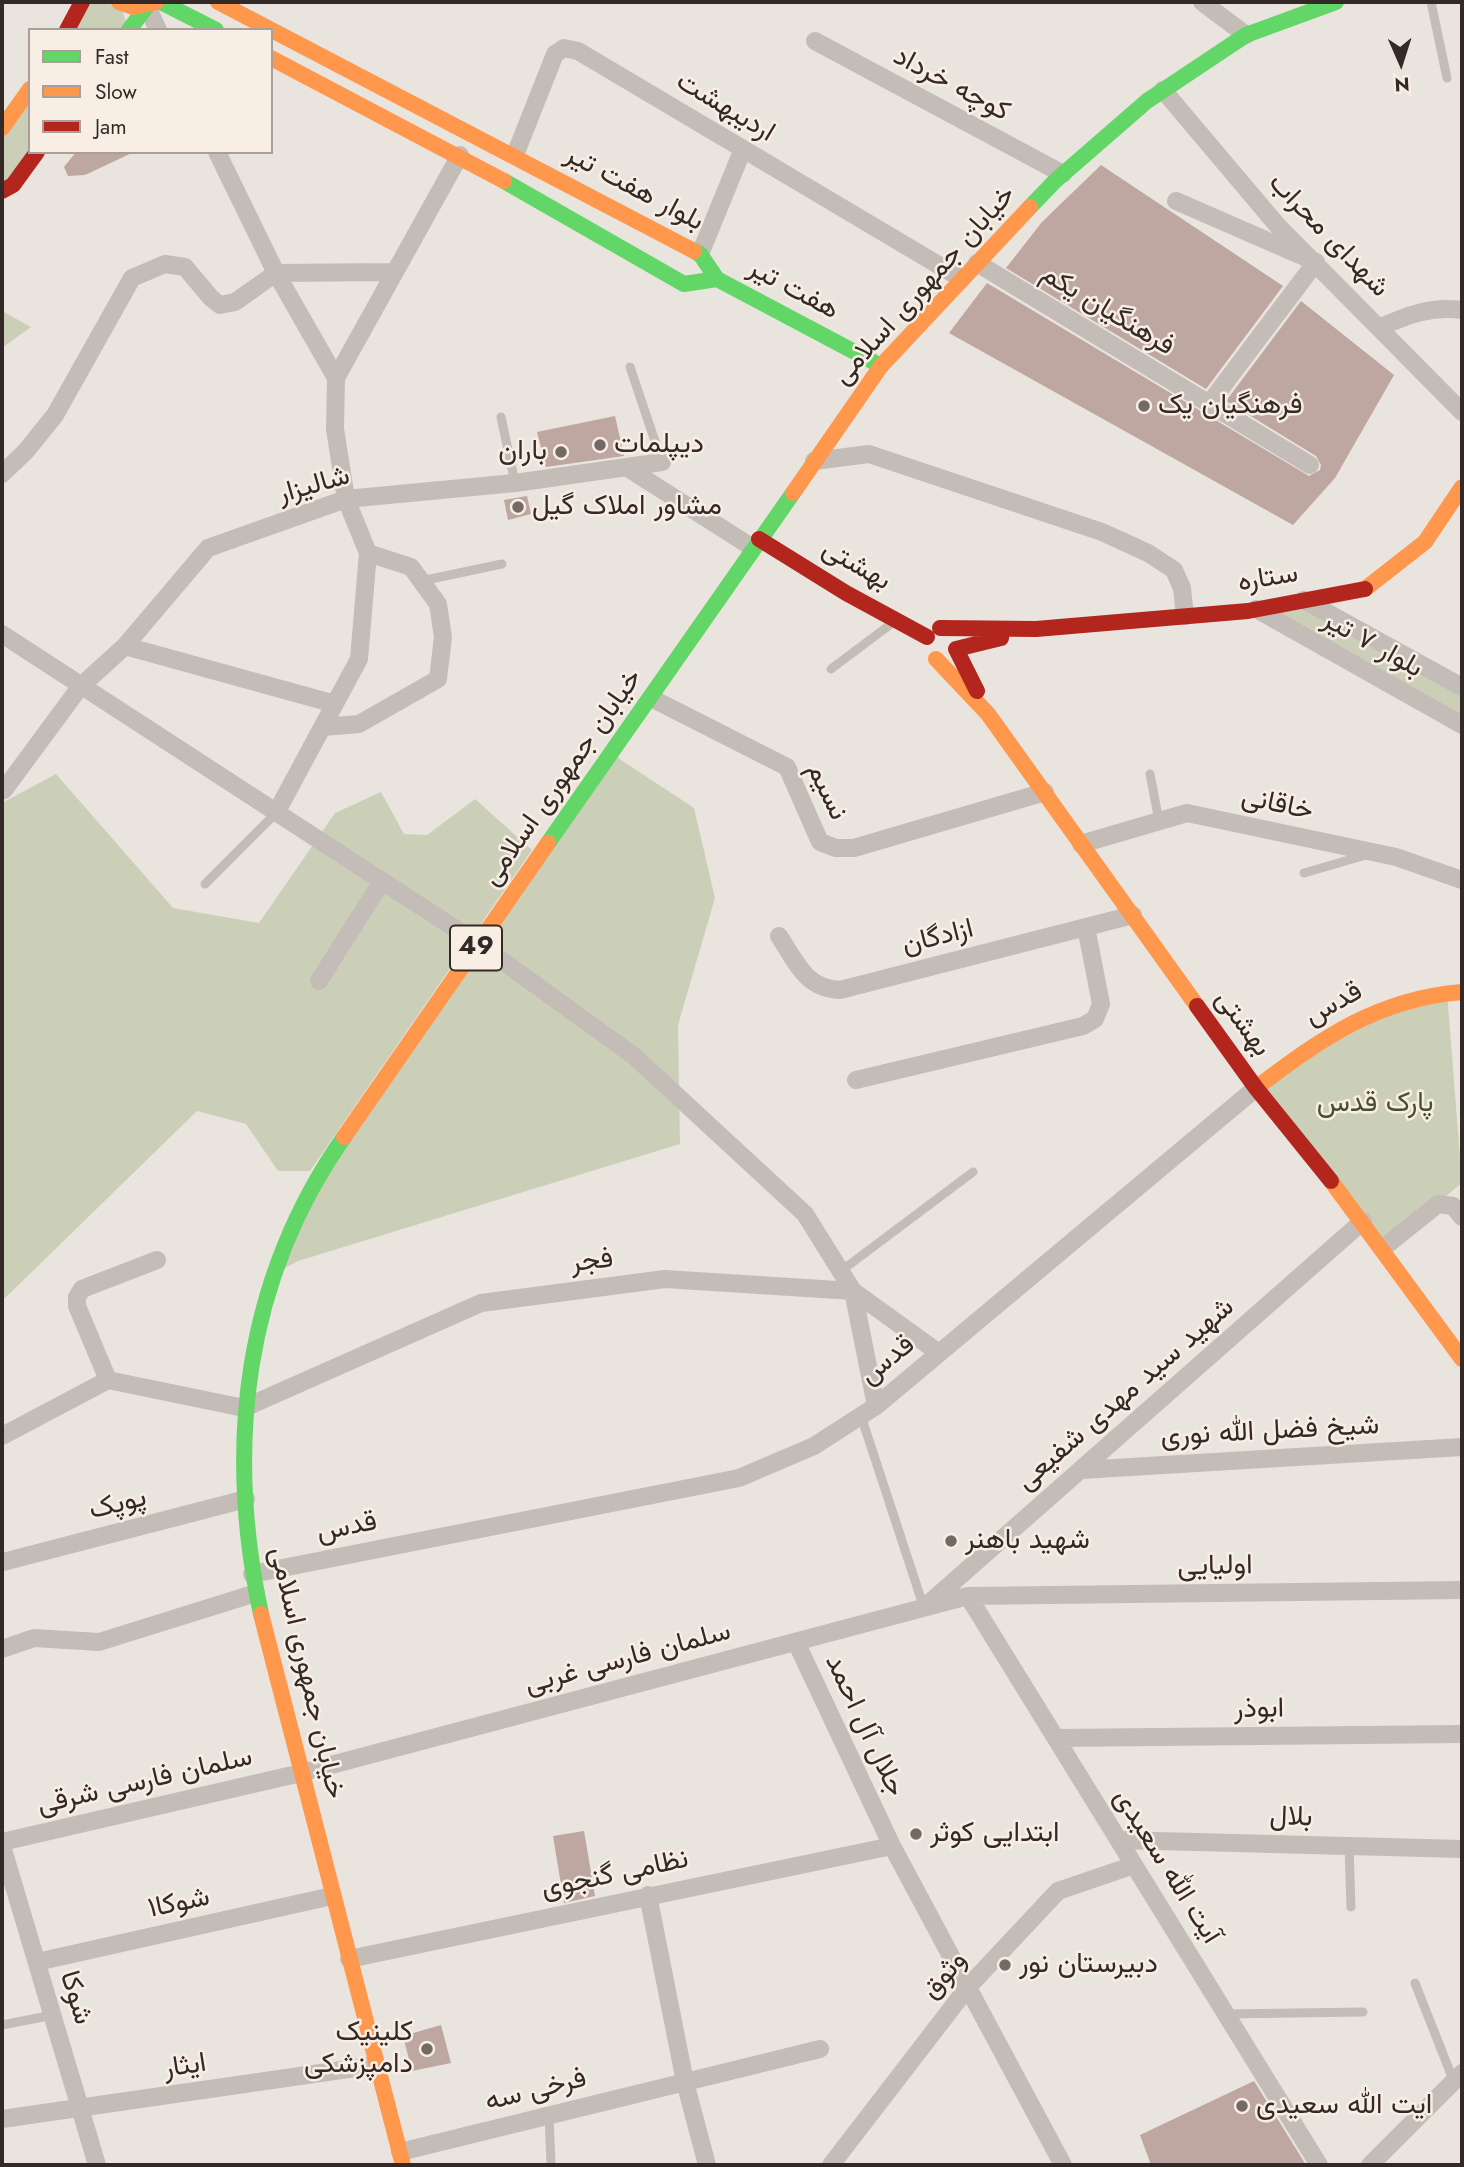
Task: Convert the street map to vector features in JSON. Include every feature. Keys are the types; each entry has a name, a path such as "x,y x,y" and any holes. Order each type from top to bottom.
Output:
{"street":[{"path":"68,28 82,2"},
{"path":"119,2 133,6 155,3 211,28"},
{"name":"بلوار هفت تیر","path":"218,2 268,28"},
{"path":"1202,2 1246,35"},
{"name":"خیابان جمهوری اسلامی","path":"402,2159 332,1896 252,1574 246,1499 244,1408 252,1356 273,1274 318,1174 881,366 1063,174 1163,90 1246,35 1336,2"},
{"path":"131,28 155,3"},
{"path":"155,3 158,28"},
{"name":"بلوار هفت تیر","path":"273,30 700,254 717,279 684,284 460,156 273,59"},
{"name":"کوچه خرداد","path":"815,41 1063,174"},
{"name":"اردیبهشت","path":"515,155 555,54 564,48 578,51 962,279"},
{"name":"شهدای محراب","path":"1163,90 1277,225 1462,412"},
{"path":"2,128 28,92"},
{"path":"700,254 743,149"},
{"path":"2,191 13,185 36,154"},
{"path":"218,154 276,273 336,378"},
{"path":"276,813 359,659 368,553 346,499 335,429 336,378 460,156"},
{"path":"1176,201 1316,262 1209,404"},
{"name":"فرهنگیان یکم","path":"977,263 1310,465"},
{"path":"2,474 26,451 55,415 132,278 165,264 185,267 211,299 220,305 235,302 276,273 394,272"},
{"name":"هفت تیر","path":"717,279 881,366"},
{"path":"1379,328 1404,316 1439,307 1462,310"},
{"path":"814,461 869,454 1102,532 1148,553 1174,570 1182,588 1185,616"},
{"name":"شالیزار","path":"4,790 80,687 125,646 208,548 346,499 515,482 662,462"},
{"path":"626,467 756,544"},
{"name":"ستاره","path":"1036,629 1256,609 1366,589 1425,542 1462,486"},
{"name":"بهشتی","path":"756,544 897,620 933,633"},
{"path":"323,727 359,724 438,679 443,637 438,604 411,567 368,553"},
{"name":"بلوار ۷ تیر","path":"1304,600 1462,687"},
{"name":"بلوار ۷ تیر","path":"1256,609 1462,726"},
{"path":"933,633 1036,629"},
{"path":"936,659 950,657 956,649 1036,629"},
{"path":"933,633 953,634 956,649 989,714"},
{"path":"933,633 925,648 989,714"},
{"path":"2,634 479,944 634,1056 805,1214 853,1291 939,1353"},
{"path":"125,646 335,704"},
{"name":"نسیم","path":"651,698 787,767 820,842 836,848 854,848 1045,792"},
{"name":"بهشتی","path":"989,714 1256,1088 1363,1221 1462,1359"},
{"name":"خاقانی","path":"1081,844 1187,813 1374,852 1462,880"},
{"path":"319,981 382,881"},
{"name":"ازادگان","path":"779,936 809,981 823,989 840,990 1133,915"},
{"path":"856,1080 1083,1026 1095,1018 1101,1004 1086,927"},
{"name":"قدس","path":"252,1574 739,1478 814,1447 868,1411 1256,1088 1351,1020 1402,1000 1462,992"},
{"path":"1383,1248 1438,1204 1453,1206 1462,1217"},
{"name":"شهید سید مهدی شفیعی","path":"924,1608 1363,1221"},
{"path":"108,1380 77,1306 77,1297 82,1289 157,1260"},
{"name":"فجر","path":"244,1408 481,1303 665,1279 853,1291"},
{"path":"853,1291 868,1411"},
{"path":"2,1436 108,1380 244,1408"},
{"name":"شیخ فضل الله نوری","path":"1081,1470 1462,1447"},
{"name":"پوپک","path":"3,1562 246,1499"},
{"name":"اولیایی","path":"968,1597 1462,1590"},
{"path":"2,1649 33,1638 99,1642 257,1593"},
{"name":"سلمان فارسی غربی","path":"301,1773 968,1597"},
{"name":"آیت الله سعیدی","path":"968,1597 1319,2165"},
{"name":"جلال آل احمد","path":"796,1642 892,1846 1063,2165"},
{"name":"ابوذر","path":"1056,1738 1462,1734"},
{"name":"سلمان فارسی شرقی","path":"2,1844 301,1773"},
{"name":"بلال","path":"1119,1840 1462,1849"},
{"name":"شوکا","path":"2,1844 97,2165"},
{"name":"نظامی گنجوی","path":"349,1959 892,1846"},
{"name":"وثوق","path":"831,2165 968,1987 1058,1891 1134,1865"},
{"path":"648,1895 685,2082 707,2165"},
{"name":"شوکا۱","path":"37,1962 332,1896"},
{"name":"فرخی سه","path":"402,2159 549,2115 820,2049"},
{"name":"ایثار","path":"2,2119 376,2065"},
{"path":"1370,2165 1458,2077"}],"lane":[{"path":"1431,2 1447,78"},
{"path":"630,367 662,462"},
{"path":"501,416 515,482"},
{"path":"421,581 502,564"},
{"path":"831,669 897,620"},
{"path":"1150,774 1159,821"},
{"path":"205,884 276,813"},
{"path":"1304,873 1374,852"},
{"path":"841,1271 973,1172"},
{"path":"868,1411 924,1608"},
{"path":"1349,1846 1351,1907"},
{"path":"1415,1983 1458,2077"},
{"path":"1226,2014 1363,2012"},
{"path":"2,2025 53,2015"},
{"path":"549,2115 551,2165"}],"green space":[{"path":"82,2 119,2 128,28 68,28"},
{"path":"28,92 29,154 2,190 2,127"},
{"path":"2,311 31,327 2,348"},
{"path":"1296,602 1462,694 1462,724 1257,609"},
{"path":"612,754 694,808 715,898 678,1025 680,1144 298,1261 276,1273 320,1175"},
{"path":"56,774 173,908 259,923 335,813 381,792 404,834 427,835 475,799 532,850 310,1171 278,1171 246,1124 197,1111 2,1301 2,803"},
{"name":"پارک قدس","path":"1447,992 1462,1183 1383,1248 1256,1088 1351,1020"}],"building":[{"path":"74,154 130,154 85,175 68,176 64,167"},
{"path":"1101,165 1283,286 1206,389 1006,268 1042,222"},
{"name":"فرهنگیان یک","path":"987,283 1309,476 1320,470 1321,465 1316,456 1226,401 1301,301 1394,375 1335,478 1293,525 949,333"},
{"path":"615,416 624,456 546,467 537,432"},
{"name":"مشاور املاک گیل","path":"527,496 531,514 508,520 504,500"},
{"path":"584,1831 595,1896 564,1903 553,1836"},
{"name":"کلینیک دامپزشکی","path":"441,2025 451,2063 412,2071 403,2036"},
{"name":"ایت الله سعیدی","path":"1254,2081 1306,2165 1151,2165 1140,2135"}],"traffic: fast":[{"path":"161,2 212,28"},
{"path":"1030,207 1055,181 1147,101 1246,35 1336,2"},
{"path":"130,28 147,6"},
{"path":"504,181 684,284 717,279"},
{"path":"694,251 700,254 717,279 881,366"},
{"path":"548,843 793,493"},
{"path":"261,1614 250,1551 245,1489 245,1427 252,1366 264,1306 284,1248 310,1192 344,1137"}],"traffic: slow":[{"path":"119,2 133,7 156,2"},
{"path":"218,2 268,28"},
{"path":"273,31 694,251"},
{"path":"273,59 504,181"},
{"path":"2,128 28,92"},
{"path":"793,493 881,366 1030,207"},
{"path":"1365,589 1425,542 1462,487"},
{"path":"936,659 988,714 1197,1006"},
{"path":"344,1137 548,843"},
{"path":"1256,1088 1328,1037 1377,1012 1431,996 1462,992"},
{"path":"1331,1181 1462,1359"},
{"path":"261,1614 403,2165"}],"traffic: jam":[{"path":"68,28 82,2"},
{"path":"2,191 13,185 36,154"},
{"path":"759,539 846,593 927,637"},
{"path":"940,628 1036,629 1248,611 1365,589"},
{"path":"977,691 956,649 1001,638"},
{"path":"1197,1006 1256,1088 1331,1181"}],"place":[{"name":"فرهنگیان یک","path":"1144,406"},
{"name":"دیپلمات","path":"600,445"},
{"name":"باران","path":"561,452"},
{"name":"مشاور املاک گیل","path":"518,507"},
{"name":"شهید باهنر","path":"951,1541"},
{"name":"ابتدایی کوثر","path":"916,1834"},
{"name":"دبیرستان نور","path":"1005,1965"},
{"name":"کلینیک دامپزشکی","path":"427,2049"},
{"name":"ایت الله سعیدی","path":"1242,2106"}]}
